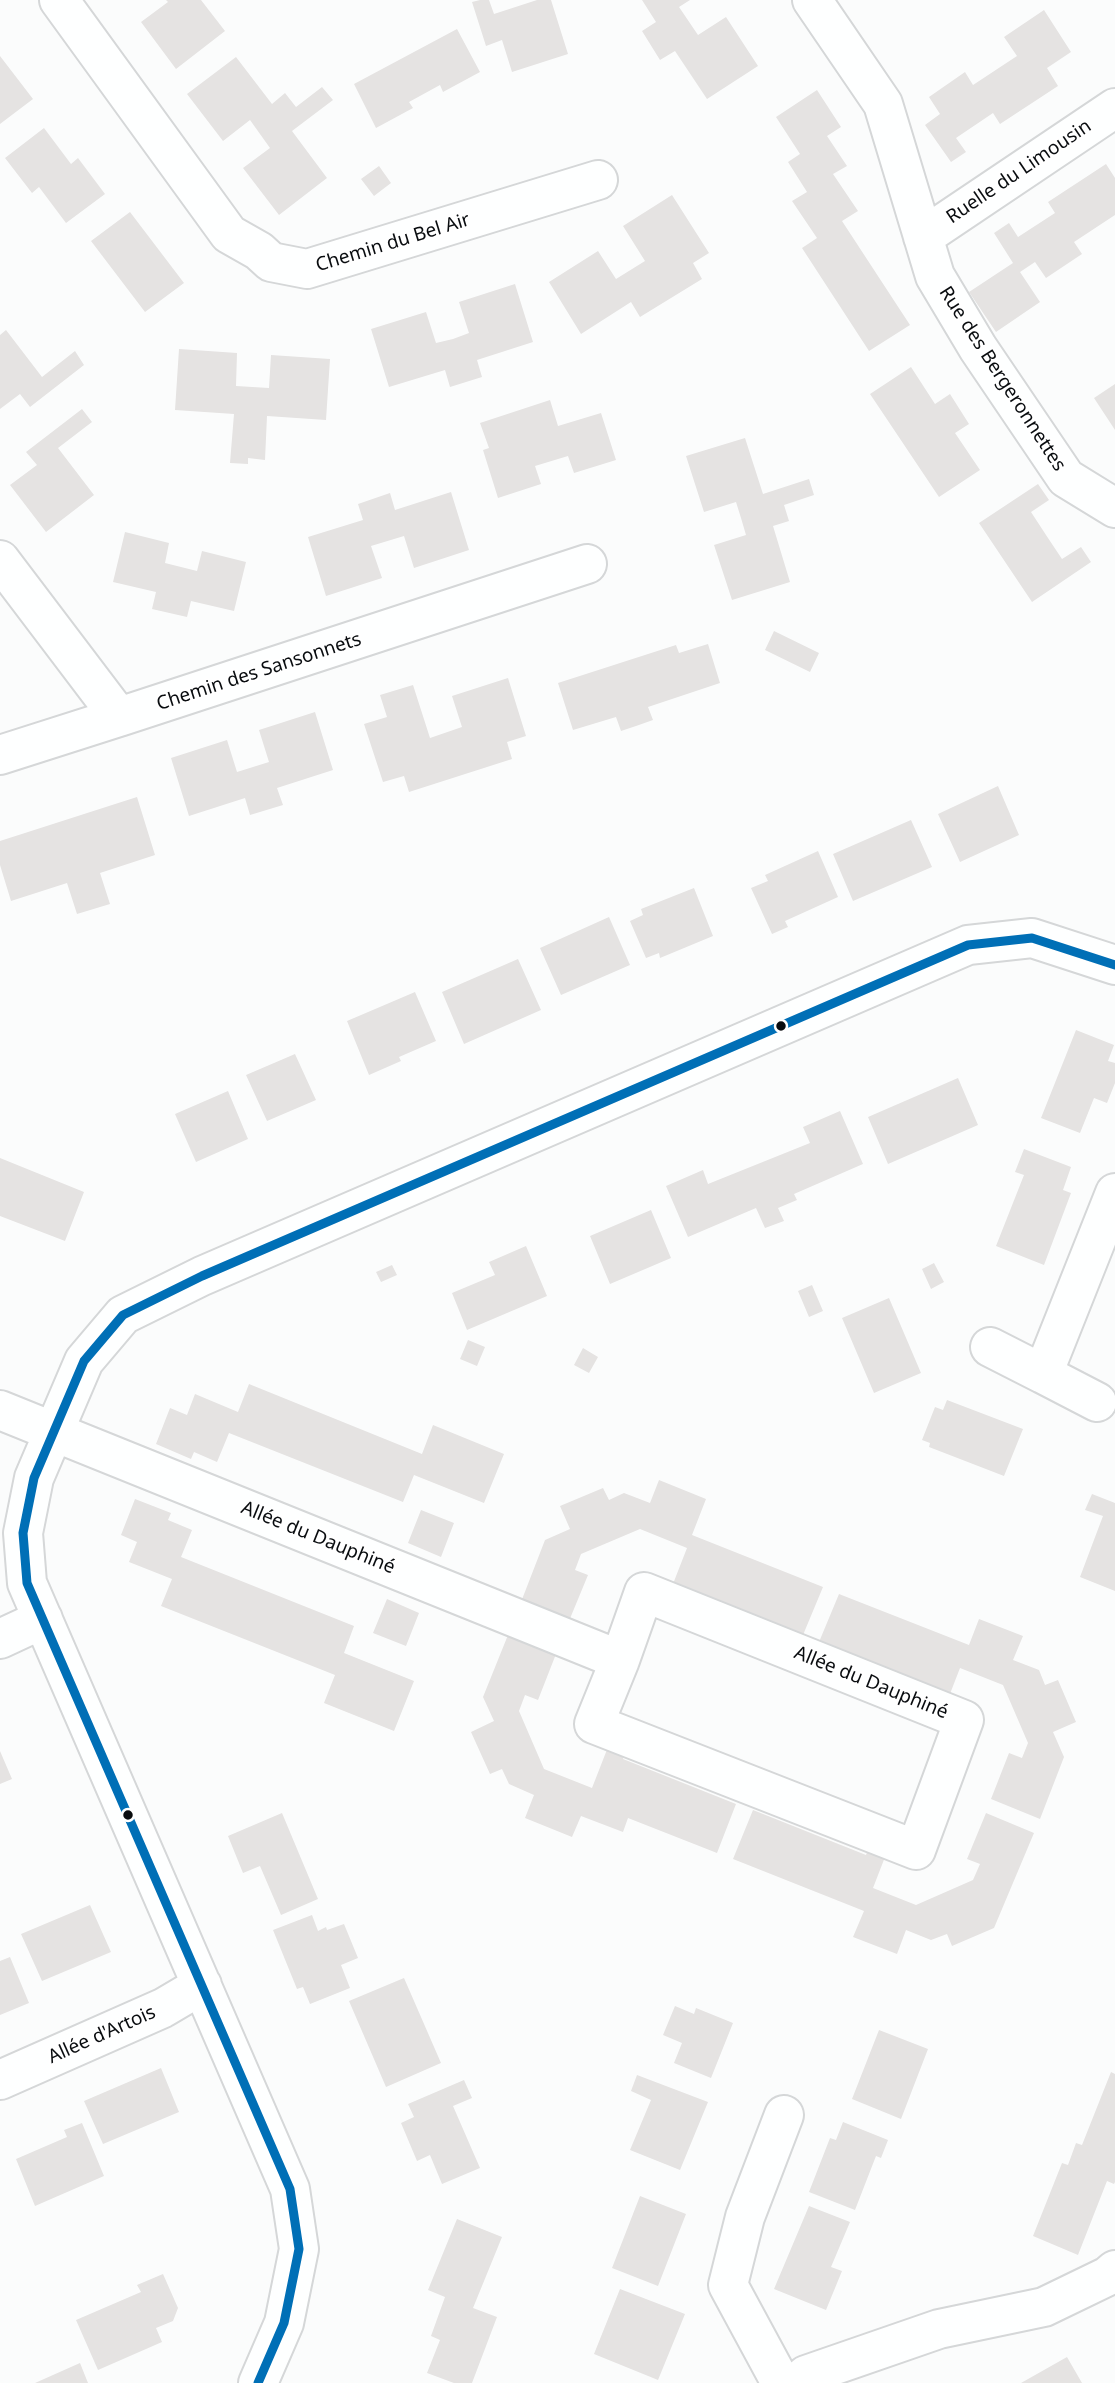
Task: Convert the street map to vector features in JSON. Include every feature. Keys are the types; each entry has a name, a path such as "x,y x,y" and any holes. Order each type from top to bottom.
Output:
{"street":[{"name":"Chemin du Bel Air","path":"59,0 229,234 259,251 271,262 307,269 598,180"},
{"name":"Rue des Bergeronnettes","path":"812,0 883,104 935,276 978,348 1066,478 1115,508"},
{"name":"Ruelle du Limousin","path":"923,237 1115,108"},
{"path":"0,560 119,717"},
{"name":"Chemin des Sansonnets","path":"0,755 587,565"},
{"path":"262,2382 284,2323 299,2249 290,2189 27,1583 23,1533 34,1478 84,1361 124,1315 215,1270 968,945 1032,938 1115,965"},
{"path":"1043,1374 1115,1193"},
{"path":"990,1347 1097,1402"},
{"name":"Allée du Dauphiné","path":"0,1410 620,1660"},
{"name":"Allée du Dauphiné","path":"644,1592 964,1720 915,1850 594,1724 620,1660 644,1592"},
{"path":"0,1639 43,1619"},
{"name":"Allée d'Artois","path":"0,2080 163,2008 202,1984"},
{"path":"781,2383 728,2285 745,2217 784,2115"},
{"path":"797,2383 806,2375 939,2329 1044,2307 1115,2270"}],"building":[{"path":"166,0 201,0 225,31 176,69 141,22 168,2"},
{"path":"489,0 494,14 537,0 551,0 568,54 512,72 502,40 486,46 472,2"},
{"path":"642,0 690,0 679,7 698,35 726,17 758,66 707,99 675,51 660,60 642,31 656,22"},
{"path":"1044,10 1071,52 1047,68 1058,86 1000,124 993,113 956,138 966,152 951,162 925,125 940,114 929,97 965,72 973,85 1017,56 1004,37"},
{"path":"457,29 480,72 443,92 440,85 409,102 413,108 376,128 354,84"},
{"path":"0,56 33,99 0,124"},
{"path":"236,57 272,104 285,93 296,107 322,87 333,100 292,131 327,178 279,215 243,168 270,148 250,120 223,141 187,94"},
{"path":"817,90 841,127 827,136 847,166 833,174 858,211 842,221 910,325 869,351 802,248 817,238 792,201 807,192 788,162 800,154 776,117"},
{"path":"44,128 71,164 78,158 105,194 66,223 39,187 32,193 5,158"},
{"path":"1106,164 1115,178 1115,215 1074,242 1082,254 1046,278 1035,262 1020,272 1040,302 996,332 969,292 1013,263 994,233 1009,223 1018,237 1055,213 1048,202"},
{"path":"379,166 391,183 374,196 361,179"},
{"path":"672,195 709,253 693,263 702,279 640,317 631,302 581,334 549,282 598,251 616,279 645,261 623,226"},
{"path":"130,212 184,283 145,312 91,241"},
{"path":"515,284 533,342 477,360 482,377 450,387 445,370 389,387 371,329 426,312 436,343 453,339 469,333 459,302"},
{"path":"6,330 42,377 75,351 84,365 30,407 20,394 0,409 0,335"},
{"path":"179,349 237,353 236,386 269,388 271,355 330,359 326,420 267,416 265,460 248,458 248,464 230,463 234,414 175,410"},
{"path":"911,367 935,404 950,394 969,424 955,433 980,470 939,497 870,394"},
{"path":"1115,384 1115,430 1094,398"},
{"path":"550,400 558,426 601,413 616,460 574,473 568,456 535,466 541,484 498,498 483,450 489,448 480,423"},
{"path":"82,409 92,422 58,448 94,495 46,532 10,485 37,465 26,452"},
{"path":"745,438 763,494 809,479 814,495 784,505 789,521 773,526 790,582 732,600 714,545 746,535 736,502 704,512 686,456"},
{"path":"1038,484 1049,500 1031,512 1062,559 1081,547 1091,562 1032,602 979,523"},
{"path":"451,492 469,550 414,568 404,536 371,546 382,578 326,596 308,537 363,520 358,504 390,493 395,510"},
{"path":"125,532 169,543 165,563 197,571 202,551 246,562 234,611 191,601 187,617 152,609 156,592 113,582"},
{"path":"774,631 819,653 810,672 765,650"},
{"path":"708,644 720,683 648,707 653,720 621,731 616,717 573,730 558,683 676,645 679,653"},
{"path":"508,678 526,736 507,742 512,759 409,792 404,776 383,782 364,724 387,717 380,695 413,685 430,738 462,727 452,696"},
{"path":"315,712 333,770 277,788 283,805 250,815 245,798 189,816 171,758 227,740 237,772 269,762 259,730"},
{"path":"998,786 1019,835 960,862 938,814"},
{"path":"137,797 155,855 100,873 110,904 77,914 67,883 11,901 0,865 0,841"},
{"path":"911,820 932,867 853,901 833,854"},
{"path":"818,851 838,897 785,921 788,927 772,934 751,888 768,881 765,875"},
{"path":"694,888 713,936 660,958 659,953 646,958 630,921 643,915 641,909"},
{"path":"609,917 630,965 561,995 540,948"},
{"path":"518,959 541,1010 464,1044 442,992"},
{"path":"415,992 436,1041 399,1057 401,1061 369,1075 347,1021"},
{"path":"1076,1030 1114,1045 1108,1061 1115,1063 1115,1083 1107,1103 1094,1098 1080,1133 1041,1118"},
{"path":"295,1054 316,1100 267,1121 246,1075"},
{"path":"958,1078 978,1125 888,1164 868,1117"},
{"path":"228,1091 248,1139 196,1162 175,1114"},
{"path":"840,1111 863,1164 794,1194 797,1200 778,1208 784,1221 765,1228 756,1208 688,1237 666,1186 703,1170 708,1184 810,1143 803,1127"},
{"path":"1024,1149 1071,1167 1063,1190 1071,1193 1044,1265 996,1246 1024,1175 1015,1172"},
{"path":"0,1158 84,1192 65,1241 0,1216"},
{"path":"651,1210 671,1258 610,1284 590,1236"},
{"path":"526,1246 547,1296 467,1330 452,1293 495,1275 489,1262"},
{"path":"934,1263 944,1282 931,1289 922,1269"},
{"path":"392,1265 397,1275 381,1282 376,1272"},
{"path":"812,1285 823,1311 809,1317 798,1291"},
{"path":"889,1298 921,1373 874,1393 842,1318"},
{"path":"468,1340 485,1347 477,1366 460,1359"},
{"path":"583,1348 598,1357 589,1373 574,1365"},
{"path":"249,1384 422,1454 433,1425 504,1454 484,1503 414,1475 403,1502 229,1433 217,1462 194,1452 191,1459 156,1444 170,1408 187,1415 195,1394 238,1412"},
{"path":"947,1400 1023,1429 1004,1476 929,1447 930,1443 922,1440 935,1407 943,1410"},
{"path":"659,1480 706,1499 692,1535 823,1587 803,1635 671,1589 687,1548 640,1529 581,1554 575,1570 588,1575 569,1621 521,1602 545,1540 570,1529 560,1506 603,1488 609,1500 624,1493 650,1503"},
{"path":"1092,1494 1115,1503 1115,1591 1080,1577 1103,1516 1085,1510"},
{"path":"135,1499 171,1513 168,1520 192,1530 181,1557 354,1626 344,1653 414,1681 394,1731 324,1703 335,1675 161,1606 172,1579 129,1562 137,1542 121,1535"},
{"path":"421,1510 454,1523 441,1557 408,1543"},
{"path":"839,1594 969,1645 979,1619 1023,1636 1013,1660 1039,1670 1045,1685 1058,1680 1076,1722 1053,1732 1064,1757 1040,1819 991,1799 1009,1753 1022,1758 1028,1743 1003,1685 960,1668 948,1699 819,1642"},
{"path":"387,1599 419,1613 406,1646 373,1633"},
{"path":"508,1635 556,1654 538,1700 525,1695 519,1711 544,1769 592,1788 608,1747 625,1754 623,1759 736,1804 717,1853 628,1818 623,1832 581,1816 572,1837 525,1818 534,1795 509,1784 502,1769 490,1774 471,1732 494,1721 483,1697"},
{"path":"0,1751 12,1779 0,1784"},
{"path":"753,1810 866,1855 868,1850 885,1857 873,1888 916,1905 973,1880 980,1864 967,1859 986,1813 1034,1833 994,1928 952,1946 947,1934 931,1940 906,1930 897,1954 853,1937 864,1911 733,1859"},
{"path":"282,1813 318,1899 281,1915 260,1866 243,1873 228,1836"},
{"path":"90,1905 111,1952 42,1981 21,1934"},
{"path":"312,1915 318,1931 344,1924 358,1958 341,1965 350,1988 310,2004 303,1987 297,1989 273,1930"},
{"path":"10,1957 29,2003 0,2015 0,1961"},
{"path":"404,1978 441,2063 386,2087 349,2001"},
{"path":"675,2006 694,2014 696,2008 733,2023 711,2078 674,2063 682,2043 663,2035"},
{"path":"879,2030 928,2049 901,2119 852,2099"},
{"path":"161,2068 179,2112 103,2144 84,2101"},
{"path":"1111,2072 1115,2074 1115,2182 1114,2184 1107,2181 1078,2255 1033,2236 1062,2163 1068,2165 1076,2143 1082,2145"},
{"path":"637,2075 708,2102 680,2170 630,2150 651,2100 631,2091"},
{"path":"464,2080 472,2098 453,2106 480,2168 442,2184 430,2155 417,2161 401,2123 414,2117 408,2104"},
{"path":"843,2122 888,2140 881,2158 876,2156 855,2210 809,2192 830,2138 836,2140"},
{"path":"82,2123 104,2176 35,2206 16,2159 67,2137 64,2130"},
{"path":"640,2196 686,2214 658,2286 612,2268"},
{"path":"809,2206 850,2222 831,2267 842,2271 826,2310 774,2289"},
{"path":"457,2219 502,2237 473,2308 497,2317 472,2383 454,2383 427,2373 440,2340 431,2336 445,2297 428,2290"},
{"path":"163,2274 178,2308 173,2321 156,2328 162,2342 98,2370 76,2320 141,2292 137,2285"},
{"path":"620,2289 685,2314 658,2380 594,2354"},
{"path":"1067,2357 1082,2383 1021,2383"},
{"path":"80,2363 88,2383 35,2383"}],"transit line":[{"path":"258,2383 284,2323 299,2249 290,2189 27,1583 23,1533 34,1478 84,1361 123,1315 202,1276 968,945 1032,938 1115,965"}]}
